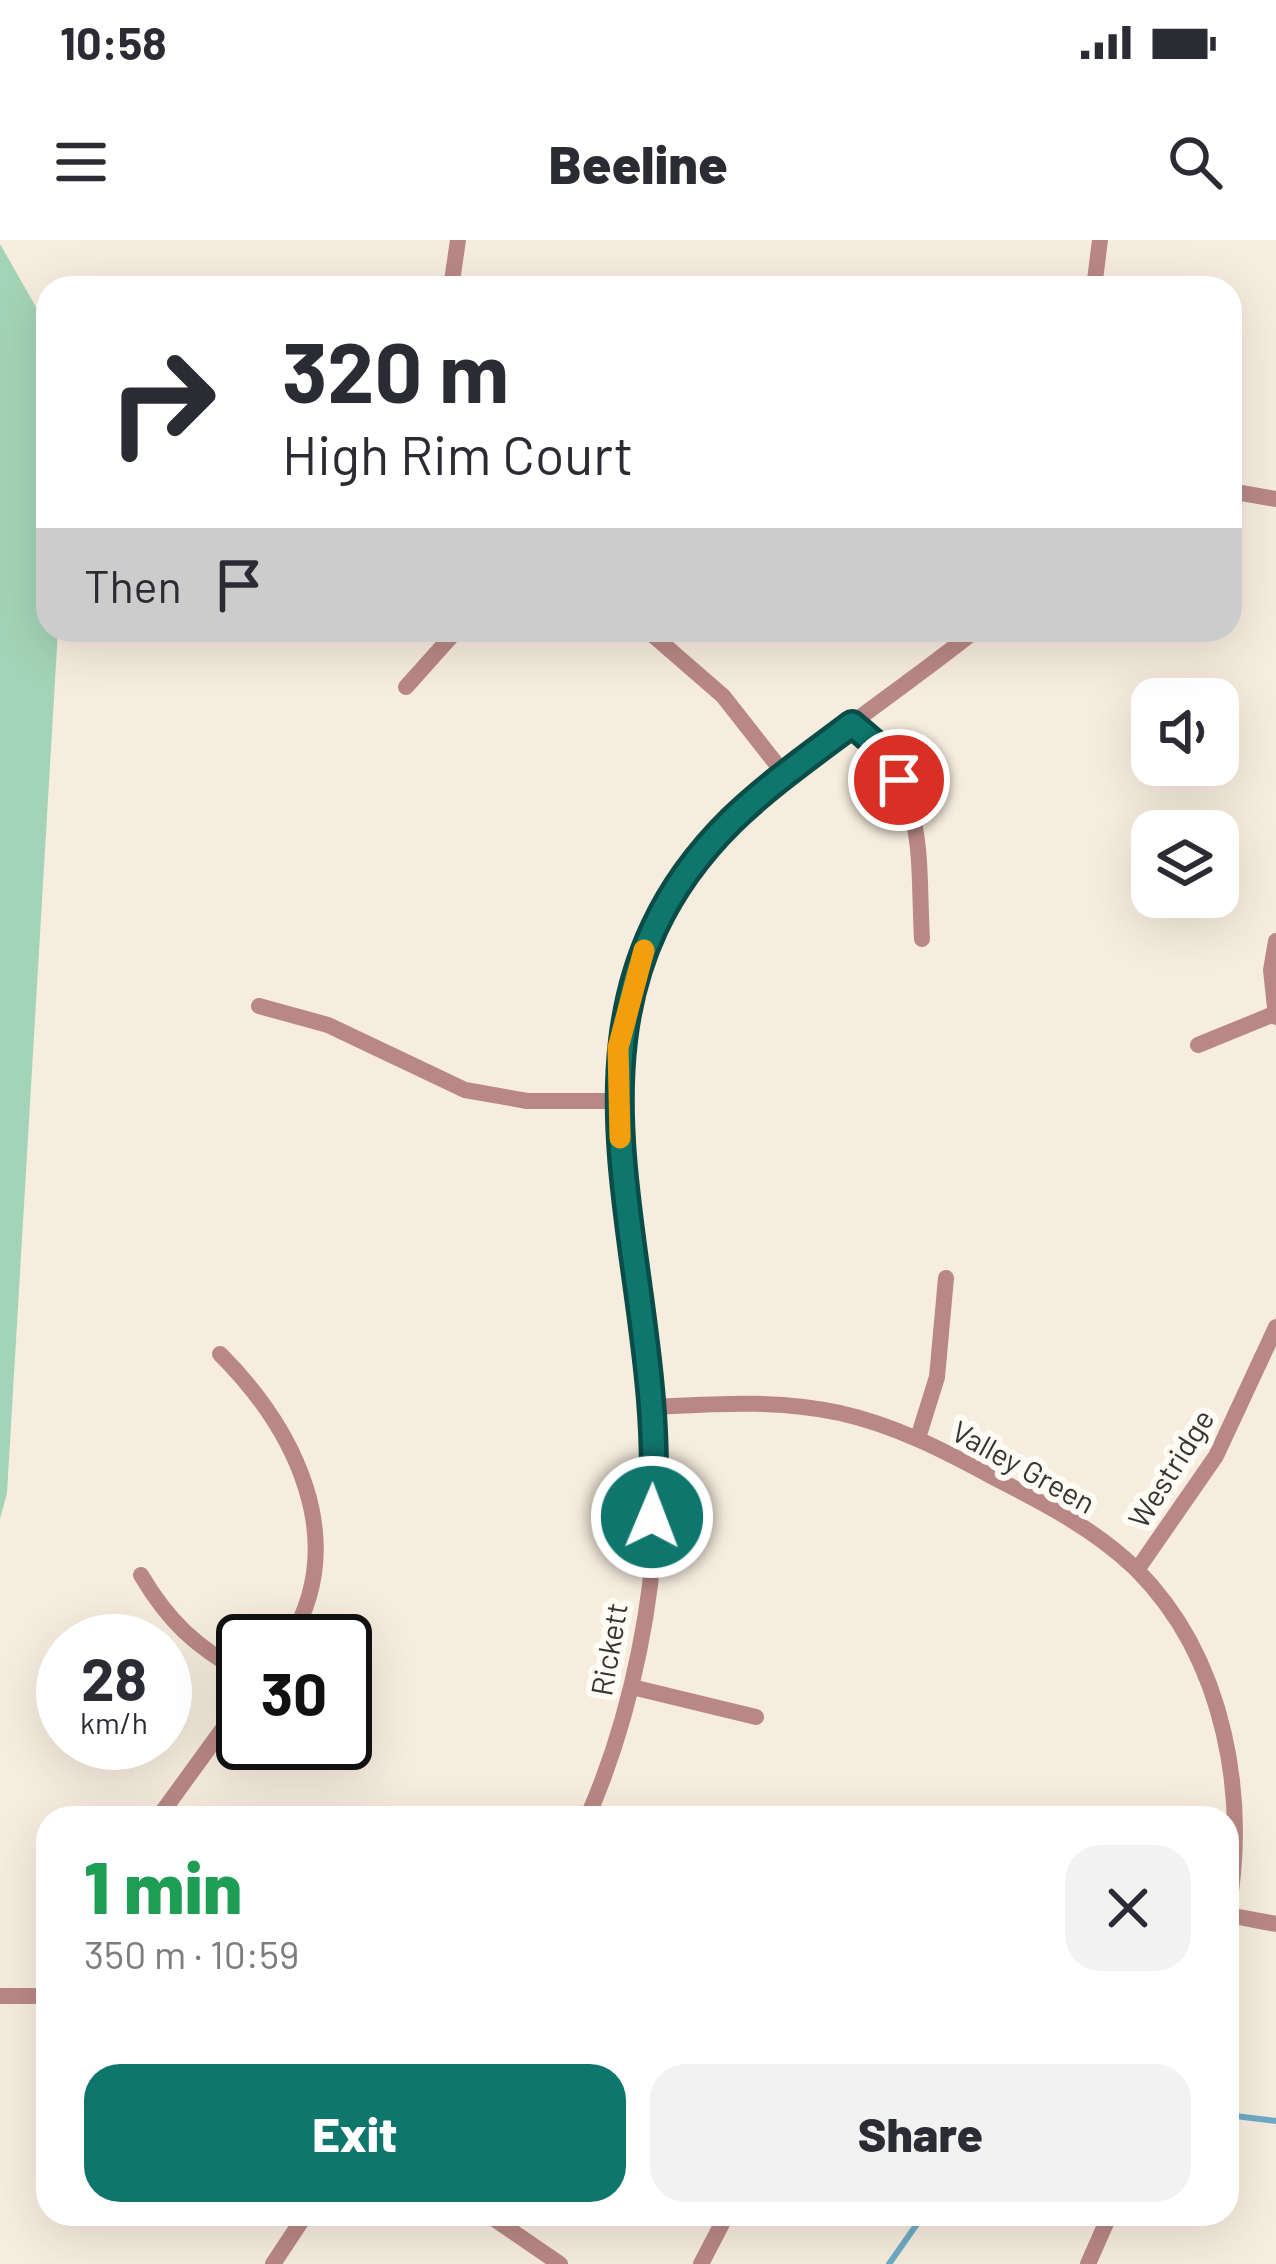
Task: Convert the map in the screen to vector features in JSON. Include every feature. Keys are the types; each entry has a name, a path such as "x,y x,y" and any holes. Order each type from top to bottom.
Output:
{"street":[{"path":"453,276 458,240"},
{"path":"1096,276 1100,240"},
{"path":"1242,493 1276,499"},
{"path":"406,687 446,642"},
{"path":"661,642 723,696 785,775"},
{"name":"Rickett","path":"591,1806 632,1687 656,1478 645,1314 616,1102 628,1000 651,930 691,868 730,823 785,775 960,642"},
{"path":"852,724 880,748 899,780 921,838 922,939"},
{"path":"1198,1045 1275,1016 1276,941"},
{"path":"260,1006 328,1025 466,1090 527,1101 616,1102"},
{"path":"918,1438 937,1377 946,1278"},
{"name":"Westridge","path":"1137,1570 1216,1456 1276,1328"},
{"path":"220,1354 259,1393 294,1448 314,1509 313,1578 299,1614"},
{"name":"Valley Green","path":"650,1407 785,1406 840,1413 918,1438 1072,1520 1137,1570 1205,1678 1225,1731 1235,1806"},
{"path":"141,1575 166,1617 216,1658"},
{"path":"632,1687 756,1718"},
{"path":"167,1806 216,1738"},
{"path":"1239,1918 1276,1924"},
{"path":"0,1996 36,1996"},
{"path":"273,2264 298,2226"},
{"path":"505,2226 560,2264"},
{"path":"701,2264 721,2226"},
{"path":"1088,2264 1105,2226"}],"green space":[{"path":"0,244 36,307 36,642 57,642 7,1493 0,1519"}],"waterway":[{"path":"1239,2116 1276,2121"},
{"path":"889,2264 916,2226"}],"slow traffic":[{"path":"620,1138 618,1048 644,950"}],"route":[{"path":"652,1517 656,1478 645,1314 616,1102 618,1048 632,985 651,930 691,868 730,823 785,775 852,724 880,748 899,780"}]}
